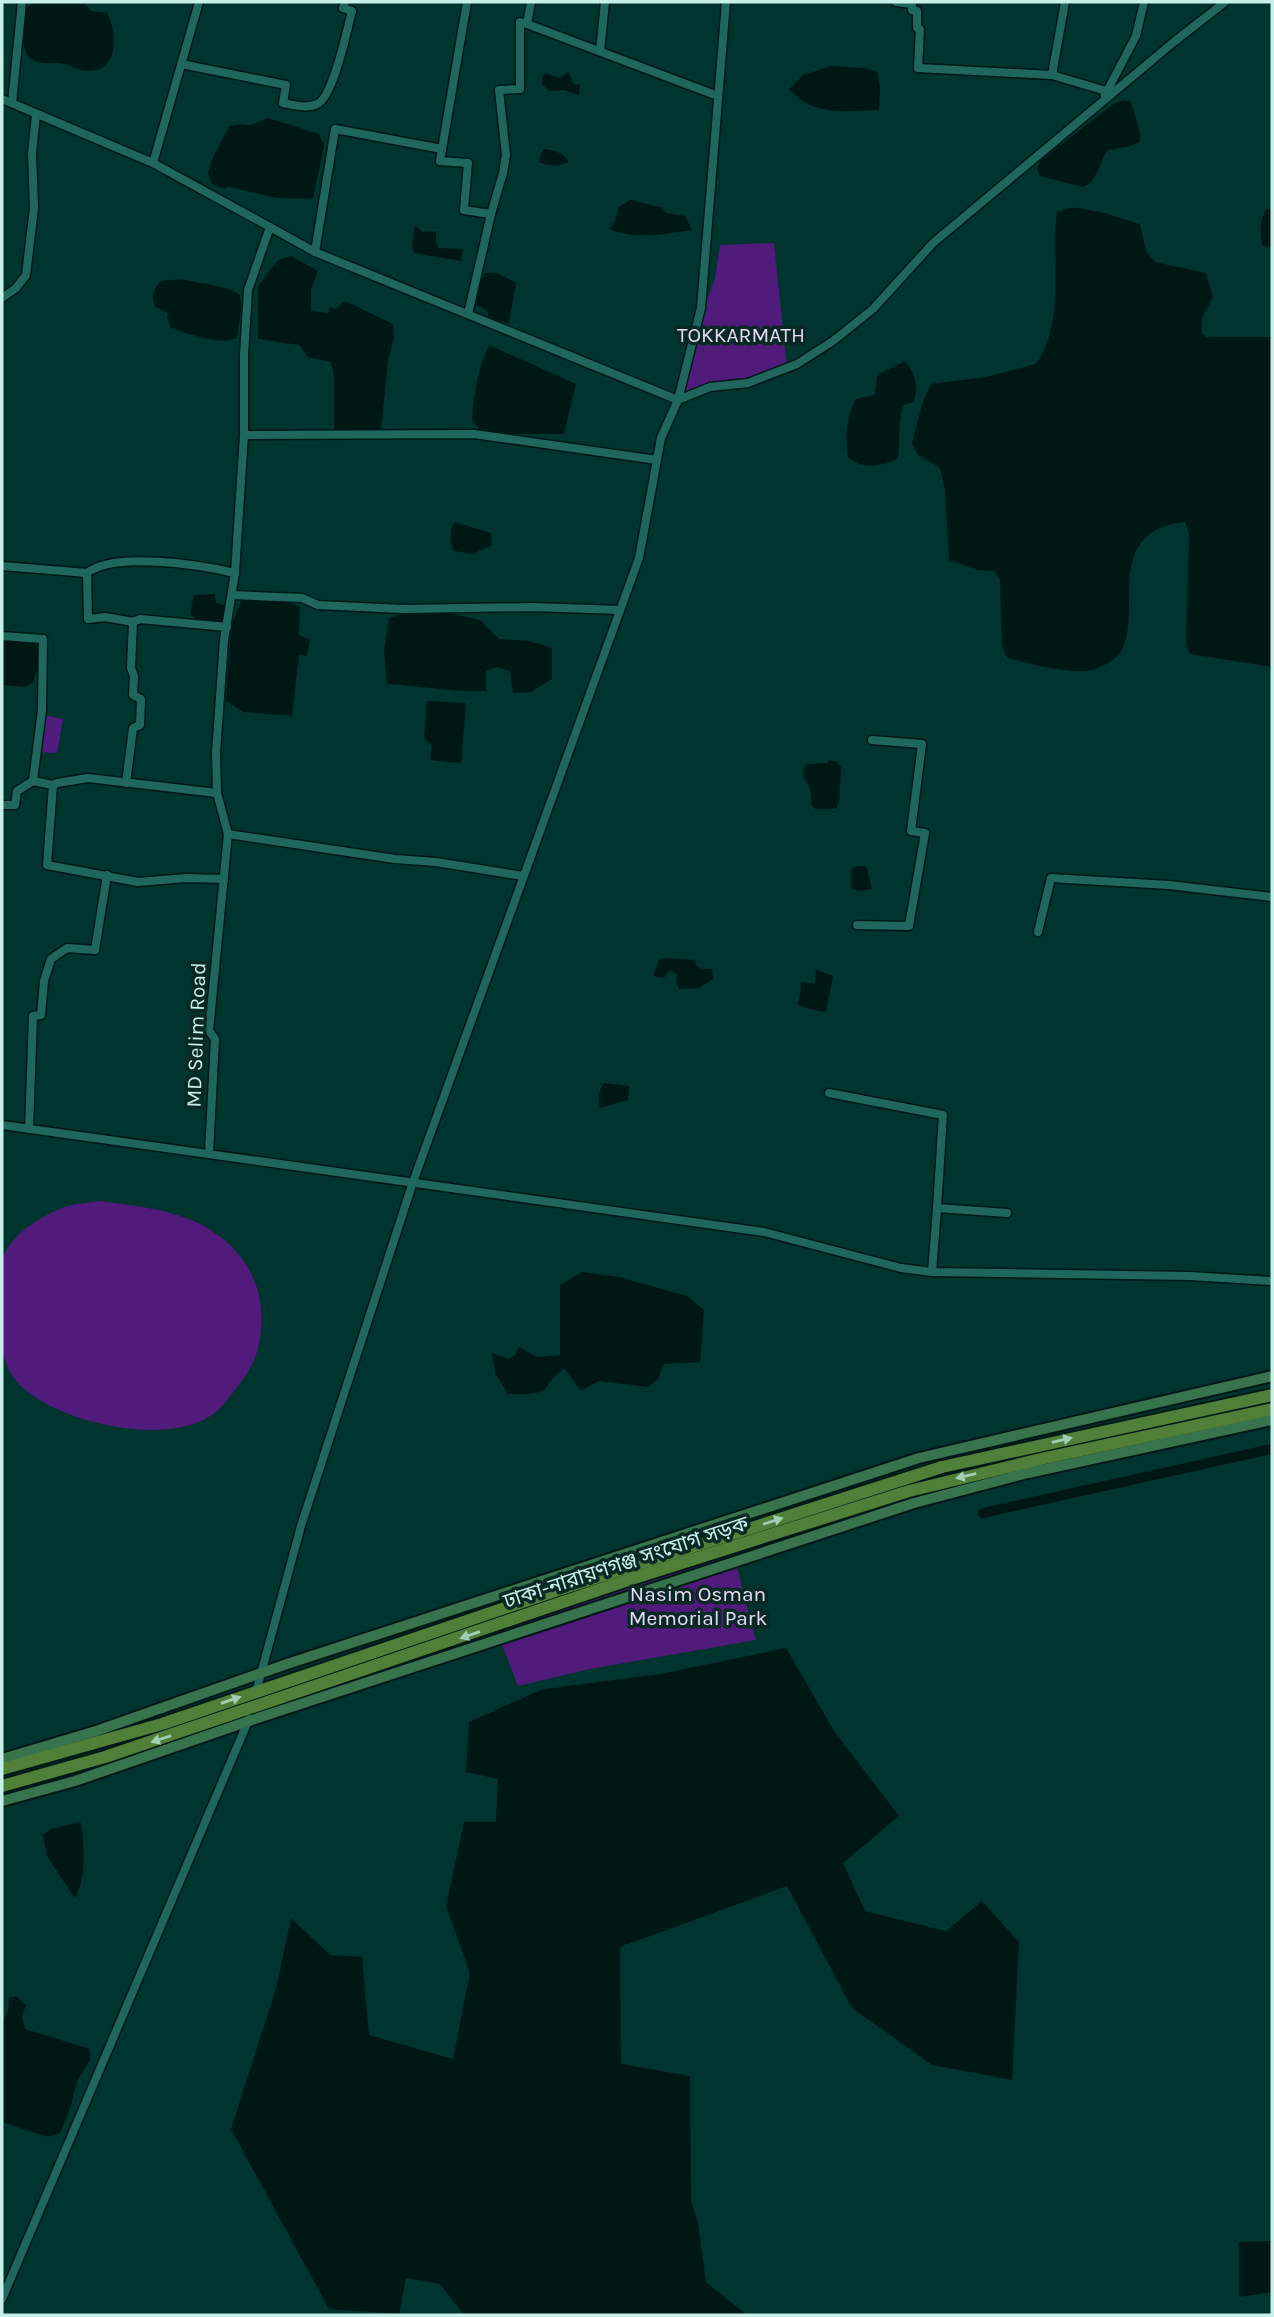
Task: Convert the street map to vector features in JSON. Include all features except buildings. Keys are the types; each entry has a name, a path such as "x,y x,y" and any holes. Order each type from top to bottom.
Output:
{"main road":[{"name":"ঢাকা-নারায়ণগঞ্জ সংযোগ সড়ক","path":"2,1769 162,1724 558,1590 942,1467 1272,1395"},
{"name":"ঢাকা-নারায়ণগঞ্জ সংযোগ সড়ক","path":"2,1786 249,1715 631,1579 909,1491 1045,1458 1272,1409"}],"street":[{"path":"12,103 22,2"},
{"path":"153,163 199,2"},
{"path":"181,64 286,85 284,103 302,107 316,105 329,92 352,11 343,8 345,2"},
{"path":"467,2 440,161 468,163 464,210 491,214"},
{"path":"527,24 531,2"},
{"path":"600,51 605,2"},
{"path":"256,1692 301,1526 413,1182 639,558 661,438 678,400 701,308 726,2"},
{"path":"896,2 912,4 912,10 917,11 917,28 920,29 918,68 1052,75 1106,91"},
{"path":"1052,75 1065,2"},
{"path":"1105,101 1106,91 1136,36 1144,2"},
{"path":"2,99 153,163 315,252 678,400 710,387 748,383 775,373 797,364 833,341 873,309 933,243 1225,2"},
{"path":"468,314 491,214 500,190 506,155 499,90 520,89 520,22 718,96"},
{"path":"2,298 16,288 26,275 34,208 32,153 36,115"},
{"path":"315,252 335,129 442,149"},
{"path":"270,227 248,290 244,355 244,435 235,573 226,627 218,722 217,793 228,834 523,876"},
{"path":"244,435 474,434 657,460"},
{"path":"2,566 87,573 96,565 120,561 205,566 235,573"},
{"path":"87,573 88,619 105,617 133,622 140,619 226,627"},
{"path":"232,595 302,598 318,605 402,609 533,607 620,610"},
{"path":"126,783 133,727 140,725 141,699 133,695 134,676 131,668 133,622"},
{"path":"2,636 43,639 42,710 33,781"},
{"path":"857,925 909,926 925,833 911,831 922,744 872,740"},
{"path":"2,805 15,805 17,790 33,781 53,785 88,778 217,793"},
{"path":"53,785 47,865 138,882 186,878 224,879"},
{"name":"MD Selim Road","path":"209,1153 215,1039 209,1031 228,834"},
{"path":"29,1129 33,1016 41,1015 44,981 51,959 66,948 95,950 107,875"},
{"path":"1038,932 1051,878 1170,885 1272,897"},
{"path":"829,1093 943,1115 932,1272"},
{"path":"2,1125 764,1233 901,1268 932,1272 1189,1276 1272,1281"},
{"path":"937,1208 1007,1213"},
{"path":"2,1759 96,1731 260,1673 919,1458 1272,1376"},
{"path":"2,1801 75,1781 249,1715 914,1503 1028,1473 1272,1420"},
{"path":"2,2299 249,1715"}],"green space":[{"name":"TOKKARMATH","path":"774,243 787,368 685,397 691,347 715,278 720,245"},
{"path":"41,717 63,719 57,753 37,752"},
{"path":"101,1201 167,1212 204,1226 234,1250 254,1279 261,1314 257,1352 238,1386 223,1405 204,1420 179,1428 150,1430 89,1421 36,1398 18,1383 8,1368 2,1337 1,1267 5,1252 19,1235 46,1215 69,1206"},
{"name":"Nasim Osman Memorial Park","path":"732,1548 756,1640 590,1669 518,1686 495,1627"}],"water":[{"path":"35,2 84,2 91,11 107,13 114,43 109,62 93,71 31,59 24,47 23,33 25,9"},
{"path":"831,66 864,68 878,73 879,110 842,111 819,108 798,98 789,89 803,75"},
{"path":"568,72 574,84 580,85 579,95 564,90 549,91 542,84 542,77 546,73 559,78"},
{"path":"1124,100 1131,102 1140,132 1140,142 1108,150 1095,176 1083,187 1040,176 1037,169 1041,160 1115,103"},
{"path":"268,118 319,134 324,146 313,199 277,198 229,187 223,189 212,184 208,173 229,126 251,125"},
{"path":"543,149 558,152 569,162 547,165 539,162"},
{"path":"630,200 661,207 666,213 685,216 692,230 639,235 609,229 615,221 619,207"},
{"path":"1073,207 1140,224 1146,251 1155,262 1206,273 1213,297 1202,318 1202,334 1207,337 1272,337 1272,667 1190,654 1186,643 1189,533 1185,522 1156,530 1139,546 1131,566 1127,636 1119,654 1089,671 1057,669 1007,658 1002,644 1000,580 994,571 977,570 949,560 945,490 940,468 918,455 912,443 923,401 931,384 986,377 1036,364 1046,347 1054,309 1057,212"},
{"path":"1272,209 1272,248 1262,245 1261,231 1266,210"},
{"path":"415,225 422,232 436,231 439,248 463,249 461,261 414,253 412,245"},
{"path":"291,256 318,271 311,289 311,311 328,313 330,307 335,309 345,301 393,324 394,338 388,360 381,431 347,434 334,429 334,376 331,362 308,357 299,345 258,339 258,286 278,260"},
{"path":"484,273 497,273 516,283 509,323 488,318 488,311 476,305"},
{"path":"181,279 221,287 240,295 237,338 213,340 171,328 168,313 155,307 154,293 161,281"},
{"path":"489,345 576,384 564,434 515,434 480,430 472,419 475,390"},
{"path":"905,361 914,375 916,391 914,402 903,405 898,458 872,466 859,464 848,457 848,420 856,399 875,395 877,375"},
{"path":"454,522 491,533 492,545 473,554 454,551 451,537"},
{"path":"215,594 216,603 225,605 223,624 198,621 190,614 194,595"},
{"path":"242,599 285,602 300,606 299,635 310,640 307,656 299,655 292,716 243,712 226,701 231,627"},
{"path":"412,611 444,612 480,620 499,639 530,641 552,648 552,679 531,692 513,693 510,671 496,667 486,671 486,691 387,684 384,651 389,618"},
{"path":"2,641 33,643 38,647 39,664 33,683 25,687 2,685"},
{"path":"427,701 466,703 461,763 430,760 432,746 424,738"},
{"path":"829,760 837,762 841,767 839,802 836,809 815,809 803,771 807,764 827,763"},
{"path":"866,866 872,889 858,891 851,888 851,869"},
{"path":"659,960 695,960 696,965 702,969 712,969 713,979 699,988 679,989 677,974 668,971 664,978 653,976"},
{"path":"816,970 833,976 826,1012 797,1004 801,982 815,984"},
{"path":"604,1083 629,1086 628,1100 600,1108 599,1095"},
{"path":"582,1272 619,1277 687,1296 704,1310 700,1362 664,1364 658,1379 648,1387 598,1381 581,1391 564,1368 544,1391 508,1394 495,1373 492,1353 508,1359 515,1355 519,1347 537,1357 560,1355 560,1285"},
{"path":"786,1648 834,1731 899,1816 843,1863 865,1911 946,1931 982,1901 1019,1942 1012,2080 932,2065 852,2008 787,1886 620,1947 621,2064 690,2076 691,2201 698,2223 706,2282 747,2315 464,2315 440,2284 406,2278 399,2314 329,2309 231,2129 276,1989 291,1918 330,1955 362,1957 369,2035 453,2059 470,1973 446,1906 464,1822 496,1822 498,1779 466,1772 469,1722 543,1689 661,1674"},
{"path":"81,1822 83,1871 75,1899 47,1856 43,1835 51,1829"},
{"path":"16,1996 26,2005 22,2016 25,2029 90,2049 90,2060 77,2081 60,2133 48,2137 2,2122 2,2021 8,2011 9,1998"},
{"path":"1272,2241 1272,2292 1239,2297 1239,2242"}],"waterway":[{"path":"983,1513 1272,1449"}]}
